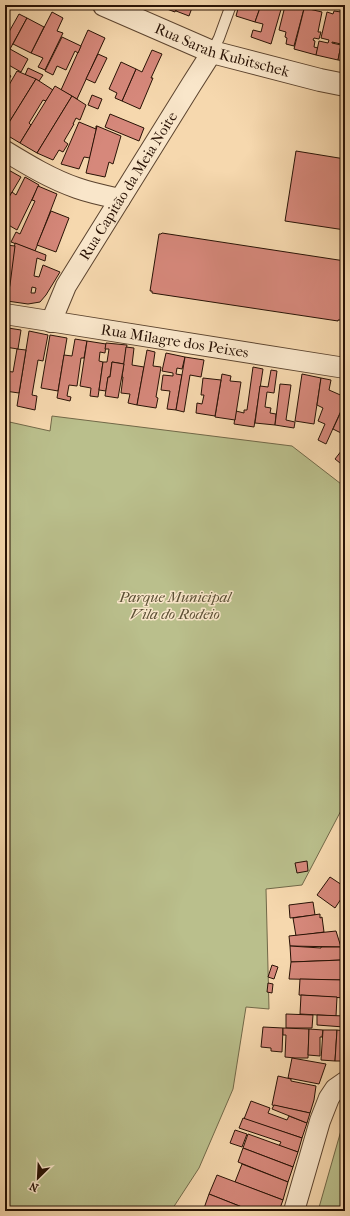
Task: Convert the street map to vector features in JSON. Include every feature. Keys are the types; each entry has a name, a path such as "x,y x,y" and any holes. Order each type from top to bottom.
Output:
{"street":[{"name":"Rua Sarah Kubitschek","path":"104,5 212,52 345,85"},
{"name":"Rua Capitão da Meia Noite","path":"51,322 66,286 212,52"},
{"path":"5,151 39,171 79,189 120,199"},
{"name":"Rua Milagre dos Peixes","path":"5,314 345,368"},
{"path":"294,1211 320,1121 329,1098 335,1089 345,1082"}],"lane":[{"path":"212,52 219,38 231,5"}],"green space":[{"name":"Parque Municipal Vila do Rodeio","path":"52,416 292,446 345,487 345,803 302,885 266,889 269,1009 246,1007 233,1089 199,1168 171,1211 5,1211 5,421 50,431"},
{"path":"345,1116 345,1211 318,1211 344,1120"}],"building":[{"path":"5,5 10,8 5,16"},
{"path":"156,5 178,5 175,12"},
{"path":"178,5 193,5 189,16 176,11"},
{"path":"239,5 261,5 255,22 236,16"},
{"path":"261,5 282,6 271,44 251,37 253,30 261,32 263,24 255,22"},
{"path":"283,5 305,5 294,46 286,44 286,32 279,30 285,6"},
{"path":"305,5 310,5 309,9 322,12 318,32 321,32 319,39 314,38 313,40 315,41 314,47 318,48 316,55 294,49"},
{"path":"327,5 345,5 345,25 341,44 332,42 341,45 338,60 316,55 319,41 328,43 329,40 321,38 327,12 333,14 334,11 341,12 341,9"},
{"path":"52,12 63,18 57,31 63,33 45,70 38,67 43,58 31,53"},
{"path":"19,14 27,18 10,49 5,46 8,40 5,39"},
{"path":"27,18 44,27 31,53 13,44"},
{"path":"345,25 345,61 338,60"},
{"path":"88,30 105,38 77,99 61,90"},
{"path":"62,37 81,46 78,53 75,51 66,70 57,66 53,75 45,71"},
{"path":"10,49 28,59 21,72 5,63 5,57"},
{"path":"152,50 162,54 151,78 153,78 140,109 122,101 136,69 142,72"},
{"path":"98,54 107,58 95,83 86,79"},
{"path":"121,62 136,69 122,101 115,98 117,93 109,89"},
{"path":"5,63 9,66 5,72"},
{"path":"28,68 43,75 39,81 25,75"},
{"path":"17,71 36,79 5,129 5,92"},
{"path":"5,72 11,76 5,85"},
{"path":"36,79 53,90 46,101 43,100 29,123 31,125 20,143 5,134 5,129"},
{"path":"55,86 72,96 37,153 20,143"},
{"path":"92,95 102,99 98,109 88,105"},
{"path":"72,96 86,105 80,120 76,118 64,141 68,144 63,152 59,150 53,160 37,153"},
{"path":"110,114 144,128 139,141 105,127"},
{"path":"79,122 96,129 97,126 90,158 84,157 79,169 61,164"},
{"path":"97,126 121,136 113,164 109,162 105,177 86,173"},
{"path":"296,151 345,159 345,230 285,221"},
{"path":"5,168 21,177 5,204"},
{"path":"25,177 39,185 17,230 5,223 5,204 12,192 16,195"},
{"path":"38,186 57,194 35,251 11,242 16,232 20,234 35,201 32,200"},
{"path":"51,211 69,218 56,252 37,245"},
{"path":"162,233 345,261 345,292 341,320 338,321 152,293 152,291 150,291 159,234"},
{"path":"15,243 46,255 45,261 37,258 34,276 39,277 43,265 60,272 40,302 28,304 7,301","holes":["32,287 36,288 35,293 31,293"]},
{"path":"6,245 15,246 10,285 5,284"},
{"path":"5,284 10,285 7,298 5,298"},
{"path":"5,327 8,328 5,348"},
{"path":"8,328 21,330 18,349 5,347"},
{"path":"29,331 48,335 43,361 38,360 32,395 37,396 35,410 17,406"},
{"path":"50,335 67,338 58,391 41,388"},
{"path":"75,339 87,341 84,358 81,358 77,386 69,385 67,396 71,397 70,401 57,398 64,355 72,356"},
{"path":"87,341 106,344 105,353 100,352 99,361 103,362 98,397 90,396 91,388 80,386"},
{"path":"106,343 127,345 124,364 112,362 106,391 99,390 103,362 107,362 109,349 105,349"},
{"path":"126,347 134,348 132,365 144,367 137,405 128,403 130,394 121,393"},
{"path":"17,349 26,350 19,393 5,391 5,371 13,372"},
{"path":"147,350 155,352 153,366 161,367 156,397 158,398 156,408 137,405"},
{"path":"166,353 185,357 182,369 177,368 176,374 182,375 176,410 167,409 170,391 161,390 163,375 173,376 173,373 162,371"},
{"path":"185,357 204,360 201,377 190,375 184,412 176,410"},
{"path":"112,362 124,364 118,398 105,396"},
{"path":"253,367 263,369 254,427 234,424 236,411 244,413 244,410 247,410"},
{"path":"271,370 277,371 274,393 267,392 265,407 271,408 270,413 276,414 275,425 255,423 260,386 268,387"},
{"path":"222,374 231,376 230,381 241,382 235,420 215,417"},
{"path":"302,374 321,378 314,424 295,421"},
{"path":"203,378 221,380 215,416 196,413 197,403 202,404 204,395 201,395"},
{"path":"321,378 331,380 329,390 345,397 345,402 326,444 318,440 325,424 318,421 323,408 317,405"},
{"path":"280,384 291,385 286,420 295,422 294,428 275,425"},
{"path":"345,405 345,435 333,429"},
{"path":"342,450 343,452 345,450 345,467 335,459"},
{"path":"307,861 308,871 297,873 295,863"},
{"path":"330,877 345,887 345,893 335,908 317,895"},
{"path":"313,902 315,915 290,918 289,905"},
{"path":"320,914 320,918 322,917 324,932 296,936 293,918"},
{"path":"336,931 341,947 290,946 289,936"},
{"path":"290,946 321,948 341,947 342,960 291,962"},
{"path":"342,960 344,980 289,979 291,962"},
{"path":"272,965 278,967 274,979 268,977"},
{"path":"300,979 344,980 345,998 299,995"},
{"path":"268,983 273,984 272,993 267,992"},
{"path":"301,995 337,997 336,1016 300,1014"},
{"path":"286,1014 313,1015 312,1028 286,1028"},
{"path":"317,1015 345,1016 344,1027 317,1025"},
{"path":"263,1027 283,1028 282,1052 271,1051 271,1048 261,1047"},
{"path":"283,1028 309,1029 308,1058 285,1057 286,1035 283,1035"},
{"path":"309,1029 323,1030 322,1037 320,1037 320,1056 308,1055"},
{"path":"323,1030 337,1030 335,1061 321,1060"},
{"path":"337,1030 345,1031 344,1061 335,1061"},
{"path":"292,1058 326,1064 319,1084 288,1078"},
{"path":"278,1076 291,1079 291,1081 316,1086 310,1113 272,1105"},
{"path":"251,1101 270,1108 268,1113 287,1120 289,1116 307,1123 302,1138 244,1119"},
{"path":"274,1105 310,1113 307,1123 272,1109"},
{"path":"243,1118 302,1138 298,1152 279,1146 281,1142 239,1128"},
{"path":"235,1130 247,1134 242,1147 230,1143"},
{"path":"248,1134 298,1152 293,1167 243,1148"},
{"path":"243,1148 293,1167 288,1182 238,1162"},
{"path":"242,1164 288,1182 283,1200 235,1182"},
{"path":"217,1175 283,1200 279,1211 252,1211 209,1194"},
{"path":"209,1194 252,1211 203,1211"}]}
